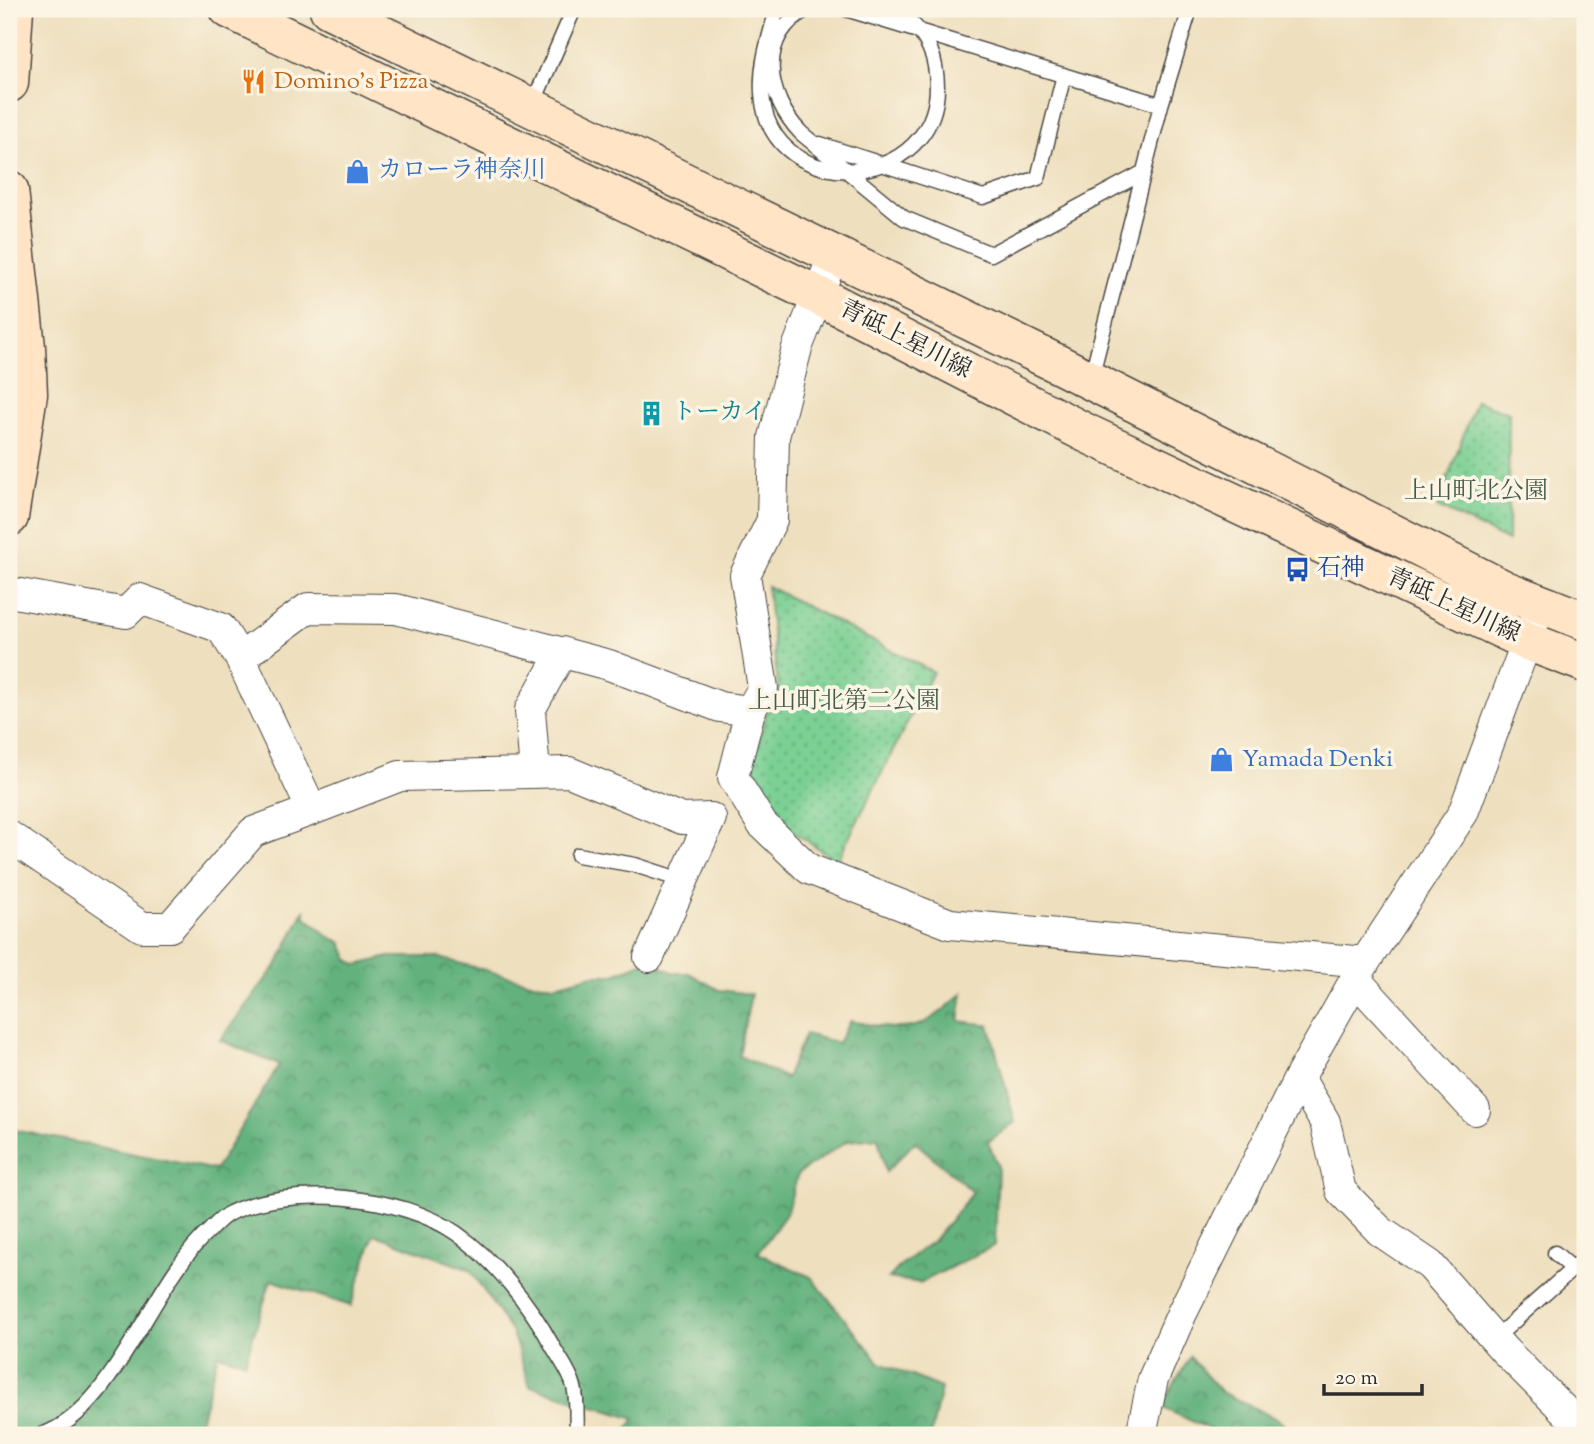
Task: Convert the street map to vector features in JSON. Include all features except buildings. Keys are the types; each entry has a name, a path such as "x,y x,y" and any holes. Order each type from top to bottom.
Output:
{"main road":[{"path":"9,83 14,9"},
{"name":"青砥上星川線","path":"229,9 819,296 1088,434 1527,641 1585,663"},
{"name":"青砥上星川線","path":"329,9 834,254 1539,605 1585,621"},
{"path":"9,190 26,347 28,394 9,517"}],"street":[{"path":"649,957 711,818 733,777 750,711 763,688 745,575 772,520 775,437 797,348 834,254"},
{"path":"9,592 127,613 140,599 221,628 240,658 312,810"},
{"path":"1141,1435 1157,1368 1299,1079 1360,971 1463,813 1539,605"},
{"path":"240,658 308,608 396,609 609,665 720,707 750,711"},
{"path":"535,773 530,710 562,652"},
{"path":"9,836 142,928 170,927 253,832 400,776 569,772 682,819 711,818"},
{"path":"733,777 762,824 808,869 950,924 1360,971 1475,1110"},
{"path":"1299,1079 1325,1122 1341,1191 1380,1231 1430,1265 1494,1339 1585,1431"}],"lane":[{"path":"531,107 574,9"},
{"path":"777,9 762,72 762,95 767,118 778,137 794,154 825,169 856,172 876,169 909,148 932,117 936,97 933,58 914,24 892,9"},
{"path":"807,9 780,30 771,72 777,99 787,118 904,218 991,254 1144,172"},
{"path":"846,9 1161,105"},
{"path":"1091,381 1161,105 1190,9"},
{"path":"812,141 983,197 1038,178 1064,75"},
{"path":"578,855 635,865 684,881"},
{"path":"41,1435 54,1431 102,1390 160,1290 192,1246 229,1213 267,1201 325,1196 401,1207 455,1232 492,1266 539,1320 574,1387 577,1435"},
{"path":"1555,1253 1573,1269"},
{"path":"1494,1339 1585,1258"}],"green space":[{"name":"上山町北公園","path":"1476,401 1509,413 1508,541 1437,507"},
{"name":"上山町北第二公園","path":"767,586 933,672 837,861 772,817 748,782 766,714 779,697"},
{"path":"305,909 305,916 329,937 341,942 349,960 358,965 389,957 436,957 534,983 556,985 593,975 612,975 642,963 654,963 674,973 689,973 719,990 751,994 739,1056 786,1078 805,1034 838,1043 850,1021 886,1027 911,1027 935,1017 963,993 959,1021 989,1025 1015,1122 988,1142 998,1166 995,1245 920,1283 889,1278 901,1265 935,1239 973,1192 915,1142 886,1172 878,1138 847,1141 798,1174 786,1214 758,1253 811,1277 880,1363 941,1388 931,1435 622,1435 635,1419 530,1386 512,1333 470,1270 374,1234 351,1306 271,1280 245,1362 218,1354 198,1429 192,1435 9,1435 9,1129 215,1170 279,1065 220,1040 278,963"},
{"path":"1190,1357 1221,1392 1277,1419 1297,1435 1222,1435 1165,1409 1166,1398"}],"place":[{"name":"Domino's Pizza","path":"254,82"},
{"name":"カローラ神奈川","path":"358,171"},
{"name":"トーカイ","path":"652,413"},
{"name":"石神","path":"1297,569"},
{"name":"Yamada Denki","path":"1222,760"}]}
